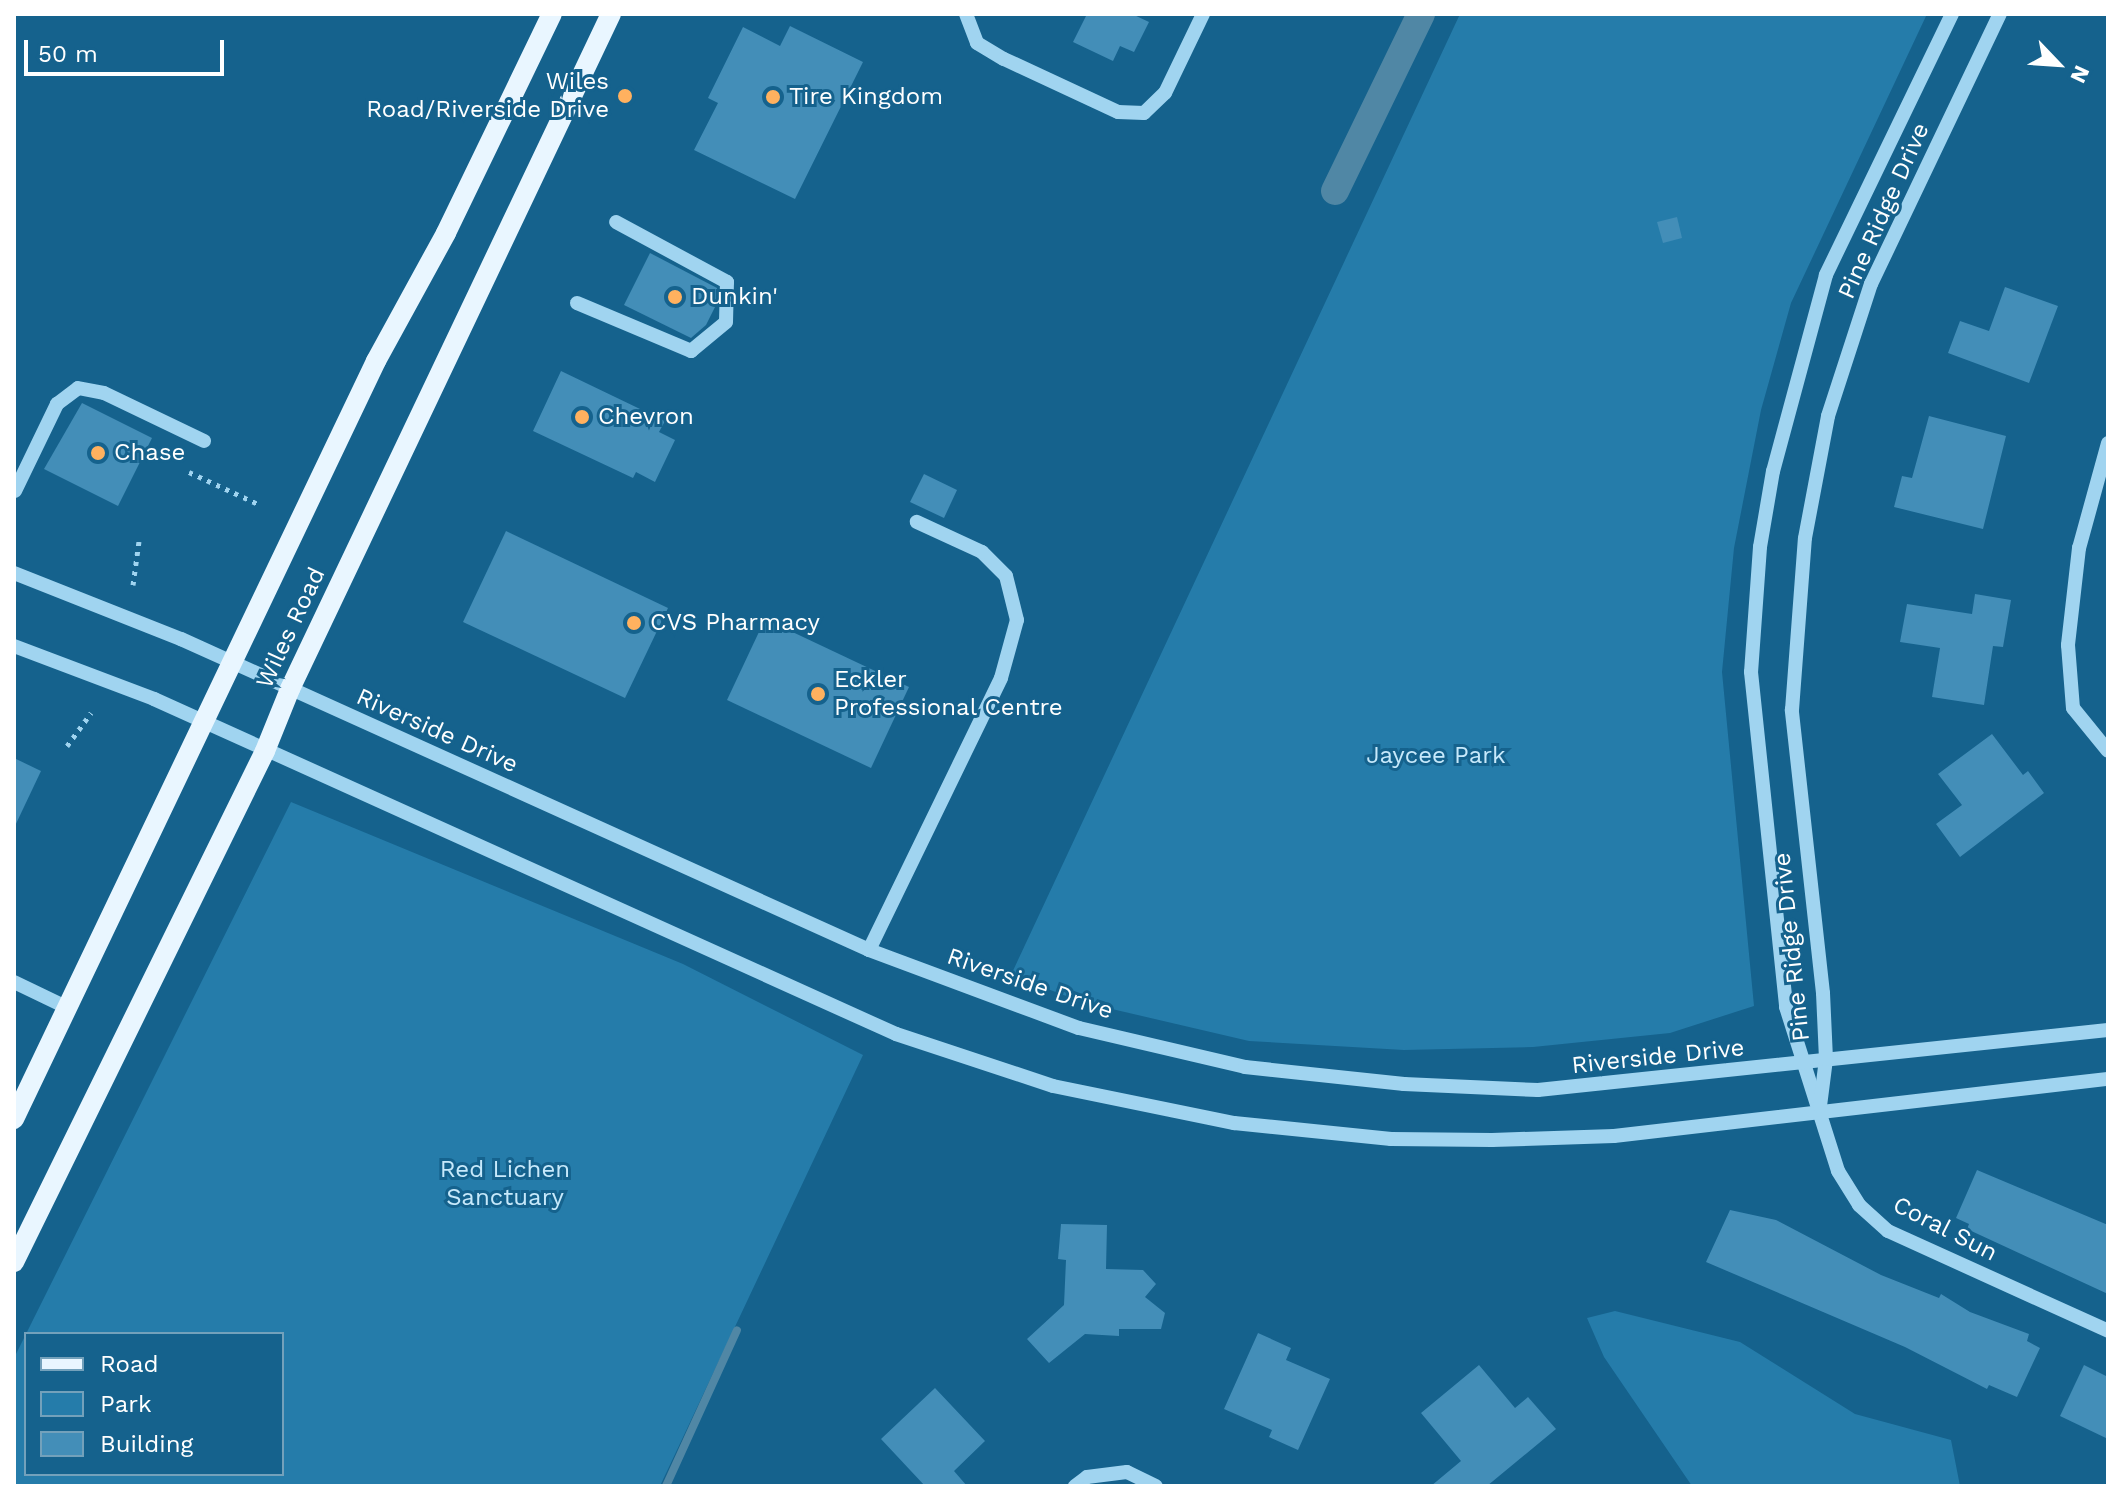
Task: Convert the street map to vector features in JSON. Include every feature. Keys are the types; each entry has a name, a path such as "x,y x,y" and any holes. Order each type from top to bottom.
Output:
{"main road":[{"name":"Wiles Road","path":"14,1119 234,665 376,361 446,233 552,14"},
{"name":"Wiles Road","path":"14,1262 265,751 290,689 611,14"}],"street":[{"path":"966,14 977,43 1004,59 1118,112 1144,113 1165,93 1203,14"},
{"name":"Pine Ridge Drive","path":"1820,1110 1800,1063 1786,1007 1751,672 1760,547 1783,429 1826,275 1952,14"},
{"name":"Pine Ridge Drive","path":"1820,1110 1826,1059 1792,710 1805,538 1828,416 1871,284 2000,14"},
{"path":"577,303 691,351 726,322 727,282 616,222"},
{"path":"15,491 57,404 78,388 104,393 204,441"},
{"path":"2104,749 2073,708 2068,645 2079,548 2108,443"},
{"path":"869,950 1001,678 1017,620 1006,576 990,560 917,522"},
{"name":"Riverside Drive","path":"14,573 290,689 869,950 1079,1028 1245,1067 1404,1084 1538,1090 2108,1030"},
{"path":"14,646 206,723 896,1034 1053,1086 1234,1123 1391,1139 1614,1136 2108,1079"},
{"path":"14,982 68,1008"},
{"name":"Coral Sun","path":"1820,1110 1838,1171 1859,1205 1888,1231 2108,1331"},
{"path":"1075,1486 1087,1477 1127,1472 1156,1486"}],"path":[{"path":"189,472 258,504"},
{"path":"133,585 139,541"},
{"path":"67,746 91,713"}],"green space":[{"name":"Jaycee Park","path":"1460,14 1927,14 1791,303 1761,410 1734,548 1722,672 1754,1006 1670,1033 1533,1047 1404,1050 1249,1041 1082,1002 1011,975"},
{"name":"Red Lichen Sanctuary","path":"291,802 683,964 863,1055 660,1486 14,1486 14,1358 24,1338 24,1476 284,1476 284,1332 27,1332"},
{"path":"1615,1311 1740,1342 1855,1414 1951,1440 1960,1486 1692,1486 1604,1357 1587,1318"}],"building":[{"path":"1087,14 1132,14 1149,22 1134,52 1120,46 1113,61 1073,42"},
{"path":"790,26 863,62 795,199 694,150 718,103 708,98 743,27 780,46"},
{"path":"1677,217 1682,238 1663,243 1657,222"},
{"path":"650,253 717,288 716,305 706,325 691,338 624,305"},
{"path":"2005,287 2058,306 2029,383 1948,353 1960,321 1989,331"},
{"path":"561,371 665,421 659,432 675,440 655,482 636,472 633,478 533,431"},
{"name":"Chase","path":"82,403 152,438 118,506 44,469"},
{"path":"1929,416 2006,436 1983,529 1894,507 1902,476 1912,478"},
{"path":"924,474 957,490 944,518 910,502"},
{"name":"CVS Pharmacy","path":"506,531 668,608 625,698 463,622"},
{"path":"1975,594 2011,600 2003,647 1993,646 1984,705 1932,697 1940,648 1900,642 1907,604 1972,614"},
{"name":"Eckler Professional Centre","path":"765,619 909,687 871,768 727,700"},
{"path":"1992,734 2023,775 2028,771 2044,793 1960,857 1936,824 1962,805 1938,774"},
{"path":"14,758 41,771 14,828"},
{"path":"1977,1170 2108,1225 2108,1294 1967,1229 1969,1224 1956,1218"},
{"path":"1730,1210 1776,1220 1881,1275 1939,1298 1941,1294 1970,1312 2029,1334 2027,1341 2040,1348 2017,1397 1989,1385 1987,1389 1905,1347 1706,1262"},
{"path":"1061,1224 1107,1225 1106,1269 1143,1270 1156,1284 1145,1297 1165,1313 1161,1329 1119,1329 1119,1336 1085,1334 1049,1363 1027,1339 1064,1305 1066,1260 1058,1259"},
{"path":"1258,1333 1291,1348 1286,1360 1330,1379 1298,1450 1269,1437 1272,1430 1224,1409"},
{"path":"1479,1365 1515,1408 1528,1397 1556,1429 1487,1486 1431,1486 1461,1461 1421,1413"},
{"path":"2084,1365 2108,1377 2108,1439 2060,1416"},
{"path":"935,1388 985,1441 954,1471 967,1486 925,1486 881,1439"}],"waterway":[{"path":"1335,191 1421,14"},
{"path":"666,1486 737,1330"}],"place":[{"name":"Wiles Road/Riverside Drive","path":"625,96"},
{"name":"Tire Kingdom","path":"773,97"},
{"name":"Dunkin'","path":"675,297"},
{"name":"Chevron","path":"582,417"},
{"name":"Chase","path":"98,453"},
{"name":"CVS Pharmacy","path":"634,623"},
{"name":"Eckler Professional Centre","path":"818,694"}]}
